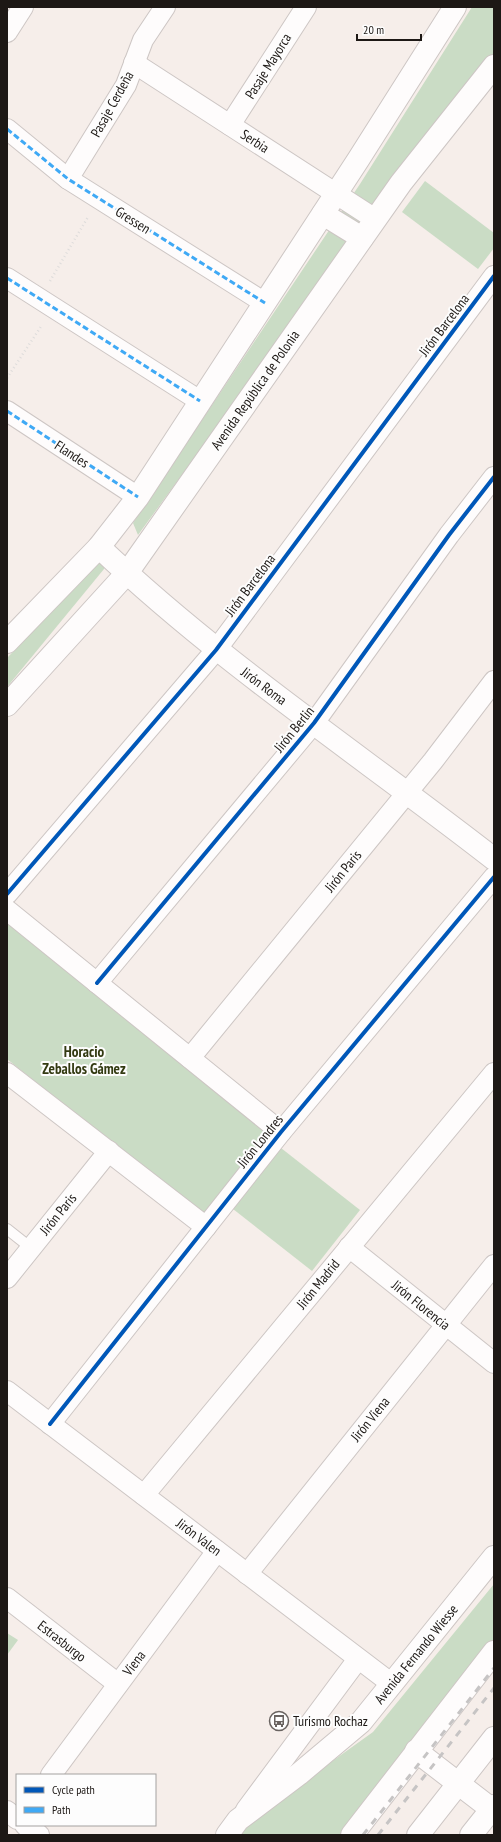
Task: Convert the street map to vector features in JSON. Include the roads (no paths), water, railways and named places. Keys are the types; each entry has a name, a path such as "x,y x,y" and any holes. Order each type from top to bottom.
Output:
{"main road":[{"path":"7,642 99,547 138,497 336,194 455,7"},
{"name":"Avenida República de Polonia","path":"7,705 127,573 401,183 494,66"},
{"path":"323,214 362,238"},
{"name":"Jirón Roma","path":"99,547 216,650 408,792 494,859"},
{"name":"Avenida Fernando Wiesse","path":"233,1828 361,1722 494,1557"},
{"path":"352,1835 494,1652"},
{"path":"418,1835 494,1738"},
{"path":"416,1751 493,1809 471,1835"}],"street":[{"path":"7,32 23,7"},
{"name":"Pasaje Cerdeña","path":"68,179 126,85 143,40 165,7"},
{"name":"Pasaje Mayorca","path":"230,125 306,7"},
{"name":"Serbia","path":"134,63 375,219"},
{"name":"Gressen","path":"7,129 68,179 264,303"},
{"name":"Jirón Barcelona","path":"7,894 216,650 494,276"},
{"path":"7,278 200,401"},
{"name":"Flandes","path":"7,411 138,497"},
{"name":"Jirón Berlin","path":"97,984 314,723 448,535 494,477"},
{"name":"Jirón Paris","path":"190,1058 408,792 494,682"},
{"name":"Jirón Londres","path":"50,1424 281,1132 494,877"},
{"path":"7,910 281,1132"},
{"path":"7,1073 206,1227"},
{"name":"Jirón Madrid","path":"144,1495 494,1073"},
{"name":"Jirón Paris","path":"7,1278 109,1151"},
{"name":"Jirón Florencia","path":"349,1247 494,1363"},
{"name":"Jirón Viena","path":"247,1574 494,1265"},
{"name":"Jirón Valen","path":"7,1391 392,1684"},
{"name":"Viena","path":"52,1774 217,1551"},
{"name":"Estrasburgo","path":"7,1598 118,1684"},
{"name":"Avenida Fernando Wiesse","path":"233,1828 358,1659"},
{"path":"7,1811 16,1818"},
{"path":"27,1826 39,1835"}],"lane":[{"path":"7,1229 31,1248"}],"railway":[{"path":"363,1835 494,1668"},
{"path":"378,1835 494,1688"}],"place":[{"name":"Turismo Rochaz","path":"279,1721"}],"district":[{"name":"Horacio Zeballos Gámez","path":"84,1060"}]}
